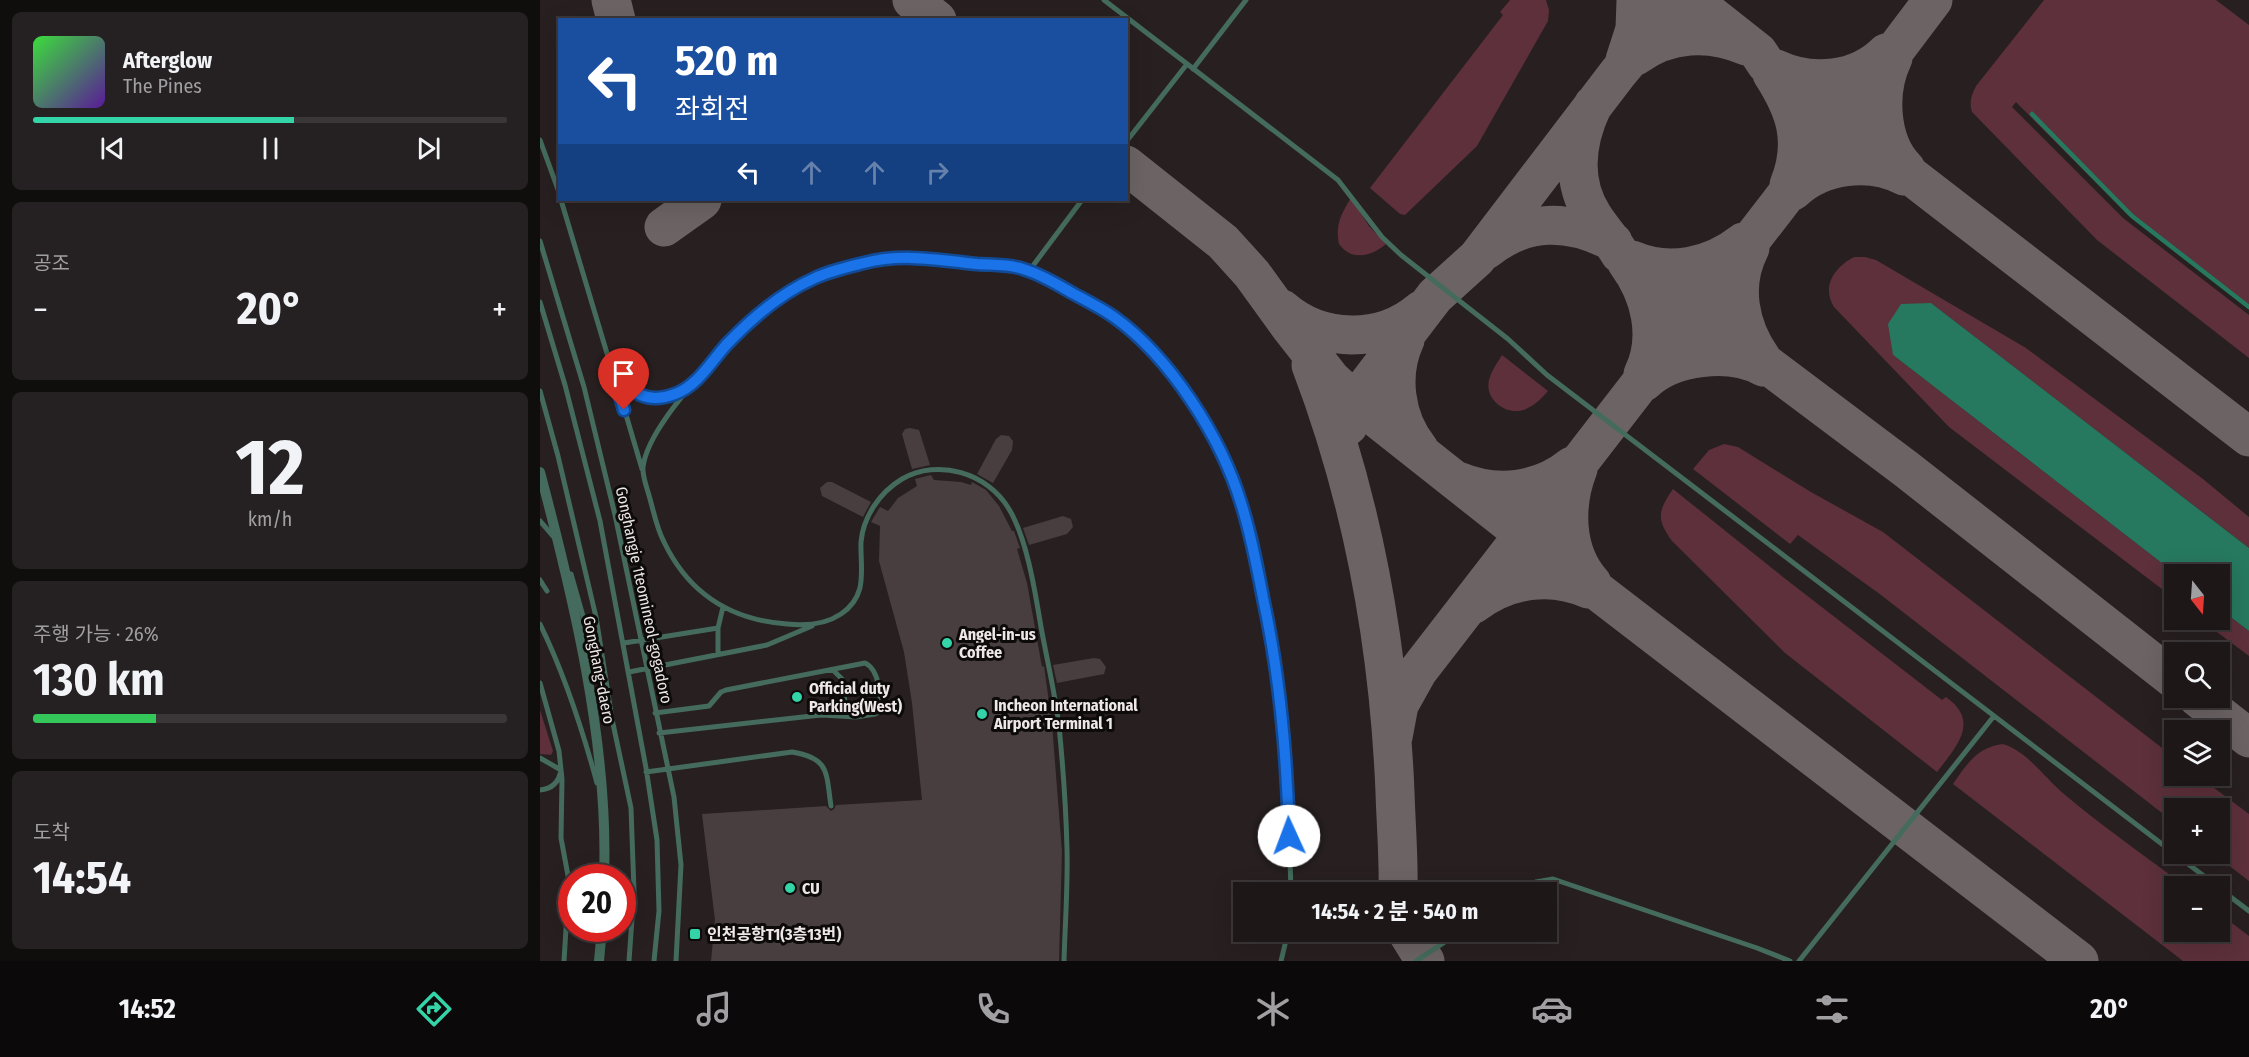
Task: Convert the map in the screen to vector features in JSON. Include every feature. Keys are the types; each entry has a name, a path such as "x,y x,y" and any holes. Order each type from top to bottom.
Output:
{"street":[{"name":"Gonghang-daero","path":"540,472 576,622 598,745 603,801 604,864"},
{"path":"599,961 601,942"}],"lane":[{"path":"1104,0 1127,18"},
{"path":"1193,69 1246,0"},
{"path":"1128,19 1338,180 1382,237 1508,339 1547,375 2202,876"},
{"path":"1128,139 1187,64"},
{"path":"540,140 558,191"},
{"path":"561,201 662,539 679,568 696,588 737,615 767,622 797,625 819,623"},
{"path":"1029,271 1081,201"},
{"name":"Gonghangje 1teomineol-gogadoro","path":"540,242 584,387 629,577 674,798 681,865 676,961"},
{"path":"642,470 662,424 728,343 780,298 814,278 867,262 905,256 1022,268 1095,305 1137,336 1184,389 1209,430 1230,472 1247,525 1271,636 1283,728 1291,882"},
{"path":"540,302 565,385 600,520 624,643 657,840 659,910 654,961"},
{"path":"612,370 628,389 644,396 660,398 679,393 694,383"},
{"path":"540,392 558,456 596,617 612,719 631,808 634,891 629,961"},
{"path":"629,672 767,645 841,614 854,601 861,586 864,568 861,548 863,527 878,498 898,480 917,472 937,468 955,470 993,489 1007,504 1017,525 1033,582 1058,724 1067,851 1064,961"},
{"path":"540,520 562,549 569,567 612,719"},
{"path":"540,580 547,591"},
{"path":"718,654 718,628 723,607"},
{"path":"540,624 554,652 578,717 603,801"},
{"path":"624,643 718,628"},
{"path":"655,713 709,706 723,691 831,669 866,663 872,666 875,672 880,705 879,712 875,714 856,717 821,715 659,733"},
{"path":"821,715 845,702 842,679 831,669"},
{"path":"540,683 559,751 561,770 563,812 561,838 569,881 564,961"},
{"path":"1799,961 1995,716"},
{"path":"646,772 792,752 808,755 821,762 826,774 831,806"},
{"path":"540,758 561,770"},
{"path":"540,790 555,784 561,770"},
{"path":"1536,882 1553,879 1790,961"},
{"path":"2230,897 2249,911"},
{"path":"1281,961 1286,942"},
{"path":"1416,961 1445,942"}],"shaded area":[{"path":"1510,0 1546,0 1549,10 1548,21 1477,146 1405,215 1400,214 1370,188 1503,15 1500,12"},
{"path":"2044,0 2216,0 2249,25 2249,308 2127,214 2016,102 2012,107 2123,218 2249,315 2249,358 2097,240 1972,112 1971,99 1976,86"},
{"path":"1351,198 1369,226 1386,244 1375,252 1356,255 1344,250 1339,244 1340,220"},
{"path":"1854,257 1876,260 2026,348 2203,479 2249,517 2249,548 1932,304 1901,304 1893,355 2164,565 2164,591 1949,427 1834,307 1830,299 1830,285 1836,272"},
{"path":"1931,303 2249,548 2249,631 2230,617 2230,564 2164,565 1893,355 1888,324 1901,304"},
{"path":"1502,355 1548,391 1526,409 1512,411 1505,409 1490,394 1489,380"},
{"path":"1724,444 1738,447 1811,492 1883,532 2164,749 2164,786 2211,786 2228,798 2164,798 2164,814 1881,595 1798,535 1790,544 1693,469 1709,450"},
{"path":"1673,489 1942,700 1946,697 1956,706 1964,725 1962,734 1937,772 1785,653 1672,541 1663,527 1661,515 1664,503"},
{"path":"2230,617 2249,631 2249,656 2214,630 2230,630"},
{"path":"540,710 553,751 551,755 540,754"},
{"path":"2003,744 2020,753 2078,806 2171,876 2164,876 2164,942 2230,942 2230,922 2249,936 2249,961 2183,961 1953,784 1968,763 1979,753"},
{"path":"2230,800 2249,814 2249,881 2227,864 2230,864"}],"building":[{"path":"905,429 919,430 930,465 912,469 902,434"},
{"path":"1001,435 1009,436 1013,441 1012,450 993,483 977,474 996,439"},
{"name":"Incheon International Airport Terminal 1","path":"931,475 934,480 971,485 972,482 986,490 1014,531 1020,548 1017,549 1027,583 1042,667 1044,666 1052,724 1062,852 1059,961 711,961 715,920 702,814 826,806 831,811 836,805 922,800 904,652 879,561 880,526 871,522 880,507 888,511 898,498 917,486 915,479"},
{"path":"827,482 832,482 871,502 863,517 822,496 820,488"},
{"path":"1063,516 1071,519 1073,527 1067,534 1029,545 1023,528"},
{"path":"1100,659 1106,667 1104,674 1057,683 1053,665"}],"waterway":[{"path":"2032,114 2132,216 2249,307"}],"taxiway":[{"path":"611,0 616,18"},
{"path":"912,0 934,18"},
{"path":"1625,60 1635,29 1636,0"},
{"path":"1348,426 1361,393 1435,296 1477,258 1618,73 1679,0"},
{"path":"1692,0 1758,52 1766,64 2249,437"},
{"path":"1393,737 1399,705 1418,671 1779,204 1933,0"},
{"path":"1636,56 1662,42 1690,36 1718,37 1746,46"},
{"path":"1776,69 1804,78 1834,78 1862,70 1886,53"},
{"path":"1893,58 1884,85 1883,116 1890,145 1906,169"},
{"path":"1772,74 1787,101 1796,127 1797,155 1789,185"},
{"path":"1593,105 1579,146 1578,175 1581,189 1593,216 1620,254 1906,469 2164,671"},
{"path":"1128,167 1223,242 1252,274 1331,379 1356,402 1523,534 2079,961"},
{"path":"1793,191 1817,175 1846,167 1876,167 1904,176"},
{"path":"664,227 701,201"},
{"path":"1486,250 1517,232 1548,225 1580,229 1613,242"},
{"path":"1632,260 1660,267 1689,266 1717,258 1743,242"},
{"path":"1750,248 1741,276 1740,305 1748,333 1762,359"},
{"path":"1627,263 1642,288 1650,316 1651,345 1643,374"},
{"path":"1282,309 1315,328 1351,335 1370,334 1388,329 1421,310"},
{"path":"1405,340 1397,368 1397,396 1404,424 1419,449"},
{"path":"1644,382 1670,366 1702,358 1734,358 1750,361 1763,367"},
{"path":"1311,365 1345,469 1359,522 1379,629 1392,738 1398,882"},
{"path":"1458,481 1487,489 1517,489 1546,482 1572,466"},
{"path":"1578,469 1570,498 1569,528 1576,557 1592,583"},
{"path":"1474,604 1500,589 1529,581 1559,581 1588,589"},
{"path":"2211,708 2249,738"},
{"path":"1413,942 1425,961"}],"place":[{"name":"Angel-in-us Coffee","path":"947,643"},
{"name":"Official duty Parking(West)","path":"797,697"},
{"name":"Incheon International Airport Terminal 1","path":"982,714"},
{"name":"CU","path":"790,888"},
{"name":"인천공항T1(3층13번)","path":"695,934"}],"route":[{"path":"624,410 612,370 628,389 644,396 660,398 679,393 694,383 728,343 752,320 780,298 814,278 867,262 905,256 1022,268 1095,305 1137,336 1184,389 1221,453 1241,501 1271,636 1283,728 1289,836"}]}
